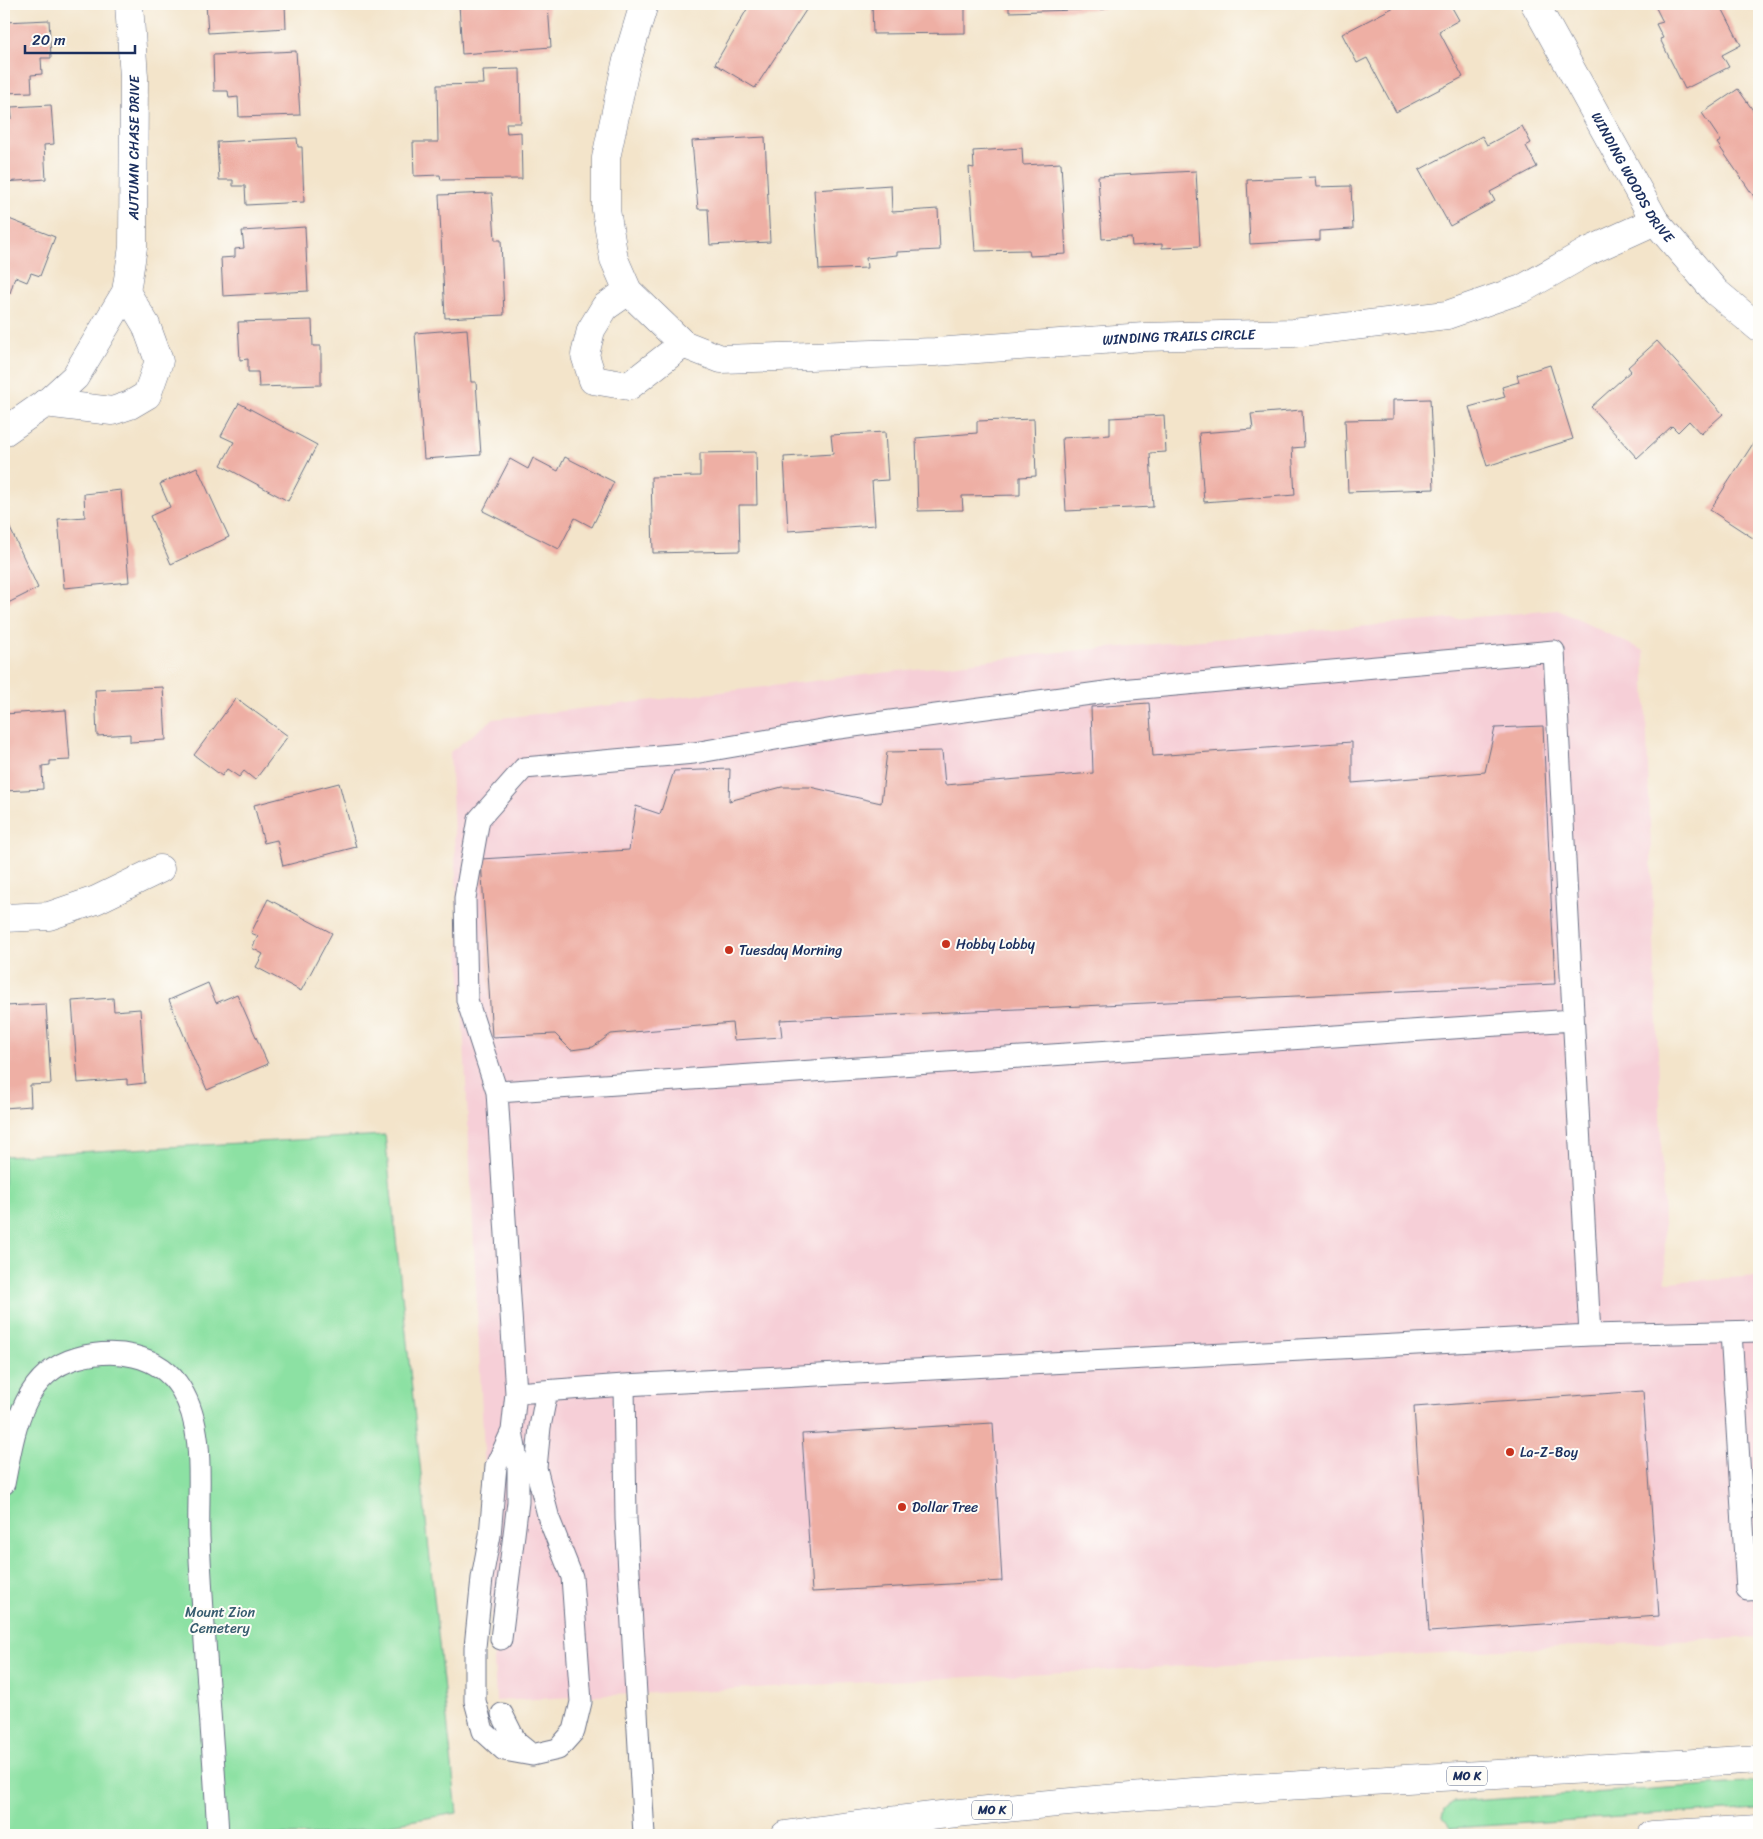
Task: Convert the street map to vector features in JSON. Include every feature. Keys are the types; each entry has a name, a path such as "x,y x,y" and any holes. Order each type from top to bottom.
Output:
{"street":[{"name":"AUTUMN CHASE DRIVE","path":"4,432 45,403 75,377 126,292 133,237 134,77 129,4"},
{"name":"WINDING TRAILS CIRCLE","path":"644,4 626,64 606,158 606,210 614,260 628,291 683,344 721,359 935,352 1144,337 1293,333 1447,315 1522,289 1587,252 1655,220"},
{"name":"WINDING WOODS DRIVE","path":"1535,4 1655,220 1716,292 1759,328"},
{"path":"628,291 605,307 591,330 585,355 593,380 629,386 683,344"},
{"path":"45,403 112,411 130,405 147,395 159,361 146,325 126,292"},
{"path":"4,918 49,916 96,900 160,869"},
{"name":"MO K","path":"785,1835 938,1815 1076,1801 1336,1783 1759,1758"},
{"path":"1652,1835 1759,1829"}],"lane":[{"path":"501,1639 518,1502 518,1465 512,1431 516,1393 497,1092 468,1000 465,898 479,819 524,768 694,753 839,728 1120,690 1554,651 1590,1335"},
{"path":"497,1092 1573,1020"},
{"path":"516,1393 624,1385 1590,1335 1759,1331"},
{"path":"1731,1332 1747,1590 1759,1589"},
{"path":"4,1484 18,1417 27,1397 46,1374 72,1360 94,1353 121,1352 147,1360 168,1372 182,1390 193,1417 198,1456 199,1538 218,1835"},
{"path":"624,1385 626,1519 644,1835"},
{"path":"512,1431 496,1466 490,1535 482,1578 476,1637 475,1701 483,1731 504,1750 532,1755 558,1749 569,1737 574,1731 580,1702 572,1577 550,1519 536,1468 540,1427 547,1391"},
{"path":"502,1714 516,1742 532,1755"}],"shaded area":[{"path":"1558,610 1644,651 1666,1282 1759,1276 1759,1637 496,1701 450,752 493,719 1059,652"}],"green space":[{"name":"Mount Zion Cemetery","path":"385,1135 457,1813 326,1835 4,1835 4,1156"},
{"path":"1759,1782 1759,1808 1451,1828 1443,1818 1445,1809 1453,1802"}],"building":[{"path":"206,4 285,4 286,28 208,33"},
{"path":"459,4 548,5 551,47 462,54"},
{"path":"750,4 810,4 755,88 715,64"},
{"path":"872,4 965,4 965,33 873,34"},
{"path":"1009,4 1105,4 1105,9 1009,12"},
{"path":"1400,4 1450,4 1459,20 1439,31 1463,77 1396,112 1367,58 1357,63 1342,34"},
{"path":"1654,4 1720,4 1741,45 1722,55 1729,67 1685,89 1660,39 1663,38 1656,24 1663,22"},
{"path":"49,20 51,58 41,58 42,74 31,75 32,92 4,93 4,22"},
{"path":"296,51 300,115 239,117 238,97 229,98 228,91 214,91 213,55"},
{"path":"520,69 521,123 506,123 507,133 521,132 522,179 441,180 440,175 414,176 413,142 438,142 437,85 484,84 483,70"},
{"path":"1738,89 1757,116 1759,114 1759,200 1757,201 1717,143 1721,141 1702,113"},
{"path":"51,105 54,144 44,145 46,179 4,182 4,119 12,118 11,107"},
{"path":"1522,126 1531,143 1526,146 1537,167 1490,192 1495,201 1450,226 1419,170 1482,136 1487,145"},
{"path":"765,137 770,242 710,245 708,209 698,209 692,141"},
{"path":"297,138 298,147 302,147 304,202 246,205 245,186 233,186 233,180 219,180 217,142"},
{"path":"1022,148 1023,165 1061,163 1066,254 1030,256 1029,250 975,251 969,167 974,168 973,151"},
{"path":"1196,171 1200,246 1162,248 1162,244 1132,246 1131,237 1102,239 1098,176"},
{"path":"1315,177 1316,187 1351,186 1353,229 1320,231 1320,240 1250,244 1247,180"},
{"path":"891,185 892,212 938,209 940,250 897,252 897,255 866,258 867,268 819,270 814,190"},
{"path":"492,193 495,240 501,240 504,315 445,318 439,195"},
{"path":"4,217 55,237 40,276 31,273 27,282 15,277 10,293 4,290"},
{"path":"305,227 308,291 223,296 221,258 235,257 235,249 244,248 242,231"},
{"path":"312,320 313,346 321,346 321,385 259,387 258,372 248,372 248,359 240,360 238,322"},
{"path":"467,329 471,382 476,382 481,455 424,459 415,333"},
{"path":"1657,341 1723,414 1701,434 1689,421 1678,432 1672,426 1637,458 1591,407 1631,371 1628,367"},
{"path":"1550,365 1573,439 1487,466 1469,407 1505,397 1502,387 1519,382 1517,375"},
{"path":"1430,399 1434,489 1348,492 1345,420 1393,419 1393,400"},
{"path":"239,403 317,445 288,501 221,465 234,442 221,436"},
{"path":"1302,410 1304,447 1292,448 1295,495 1204,502 1199,433 1253,429 1251,414"},
{"path":"1164,415 1166,452 1150,453 1153,507 1066,511 1062,438 1110,435 1110,418"},
{"path":"1034,419 1036,476 1020,477 1020,495 962,496 963,510 918,511 916,438 977,433 977,421"},
{"path":"885,432 888,480 872,481 875,525 788,531 784,457 833,454 831,435"},
{"path":"1759,437 1759,542 1710,510"},
{"path":"756,452 757,505 739,505 740,551 653,553 651,477 700,476 700,453"},
{"path":"565,457 614,482 592,527 575,518 559,549 483,511 510,459 528,469 533,458 558,471"},
{"path":"197,467 229,537 171,564 150,516 170,507 160,484"},
{"path":"121,490 129,582 64,588 58,519 85,517 84,494"},
{"path":"8,524 38,588 4,605 4,525"},
{"path":"163,687 166,740 130,742 130,734 97,736 95,690"},
{"path":"236,698 288,736 255,780 244,771 239,777 227,769 222,776 194,755"},
{"path":"1149,703 1153,756 1352,742 1352,783 1485,772 1495,728 1543,726 1555,984 780,1020 782,1037 734,1040 732,1023 611,1034 593,1047 571,1050 555,1034 492,1037 481,859 629,850 636,806 660,814 674,771 730,769 729,801 782,787 810,787 881,803 887,752 942,751 945,785 1093,773 1091,707"},
{"path":"66,710 70,760 50,761 50,765 42,766 43,789 4,791 4,714"},
{"path":"339,783 356,847 283,866 277,840 264,843 254,805"},
{"path":"268,899 332,933 301,991 256,967 263,954 252,948 258,936 251,933"},
{"path":"208,983 216,1003 237,994 268,1064 207,1090 169,1000"},
{"path":"113,998 114,1011 140,1009 145,1083 127,1085 127,1079 78,1083 72,1001"},
{"path":"46,1004 51,1084 30,1085 31,1106 4,1108 4,1030 7,1030 5,1006"},
{"path":"1643,1391 1659,1616 1429,1632 1414,1407"},
{"name":"Dollar Tree","path":"993,1423 1002,1581 812,1592 802,1434"}],"place":[{"name":"Hobby Lobby","path":"946,944"},
{"name":"Tuesday Morning","path":"729,950"},
{"name":"La-Z-Boy","path":"1510,1452"},
{"name":"Dollar Tree","path":"902,1507"}]}
